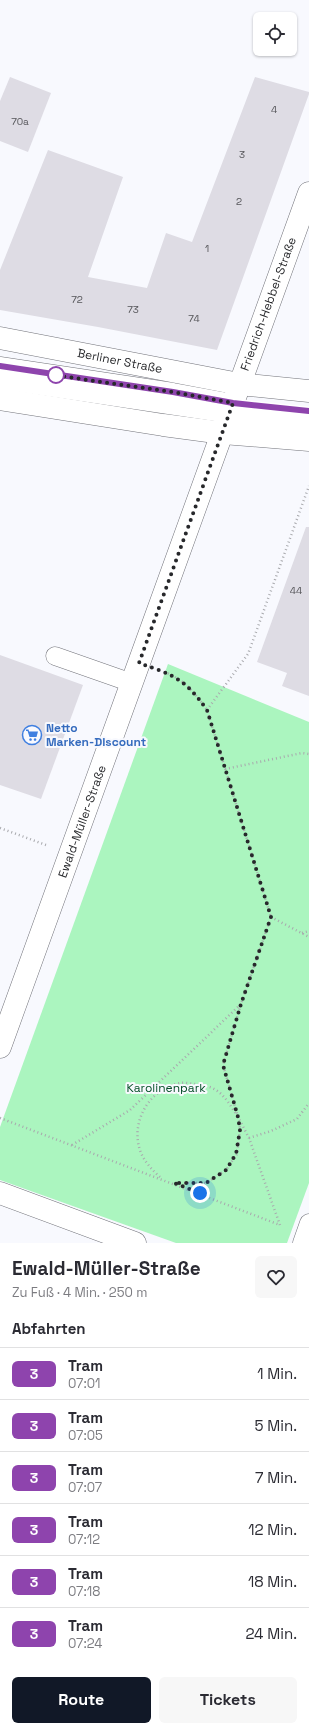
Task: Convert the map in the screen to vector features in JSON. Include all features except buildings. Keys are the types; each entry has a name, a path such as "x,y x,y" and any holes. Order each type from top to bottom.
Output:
{"street":[{"name":"Friedrich-Hebbel-Straße","path":"231,409 309,193"},
{"name":"Berliner Straße","path":"0,338 231,409"},
{"path":"0,399 164,425 309,391"},
{"path":"231,409 309,440"},
{"name":"Ewald-Müller-Straße","path":"0,1047 231,409"},
{"path":"0,1193 135,1243"}],"lane":[{"path":"0,366 173,392 231,409"},
{"path":"0,380 54,389 231,409 309,423"},
{"path":"55,656 132,683"}],"path":[{"path":"207,710 248,654 309,486"},
{"path":"139,663 174,675 194,691 207,710 271,917 241,1004 223,1065 238,1117 240,1130 236,1154 226,1170 206,1183 174,1183"},
{"path":"225,769 302,753 309,754"},
{"path":"0,828 71,854"},
{"path":"271,917 309,937"},
{"path":"301,933 309,931"},
{"path":"72,1146 130,1110 241,1004"},
{"path":"161,1178 151,1169 141,1153 137,1132 142,1111 156,1094 168,1086 182,1082 207,1085 223,1095 238,1117 249,1138 280,1225"},
{"path":"249,1138 271,1131 297,1119 309,1103"},
{"path":"0,1118 161,1178 280,1225 305,1233"}],"green space":[{"name":"Karolinenpark","path":"168,664 309,722 309,1183 287,1243 176,1243 0,1180 0,1127"}],"tram line":[{"name":"3","path":"0,366 173,392 233,403 309,411"},
{"path":"233,403 309,411"}],"place":[{"name":"Netto Marken-Discount","path":"32,735"}],"route":[{"path":"56,375 53,375 173,392 233,403 139,663 174,675 194,691 207,710 271,917 241,1004 223,1065 238,1117 240,1130 236,1154 226,1170 206,1183 174,1183 200,1193"}]}
